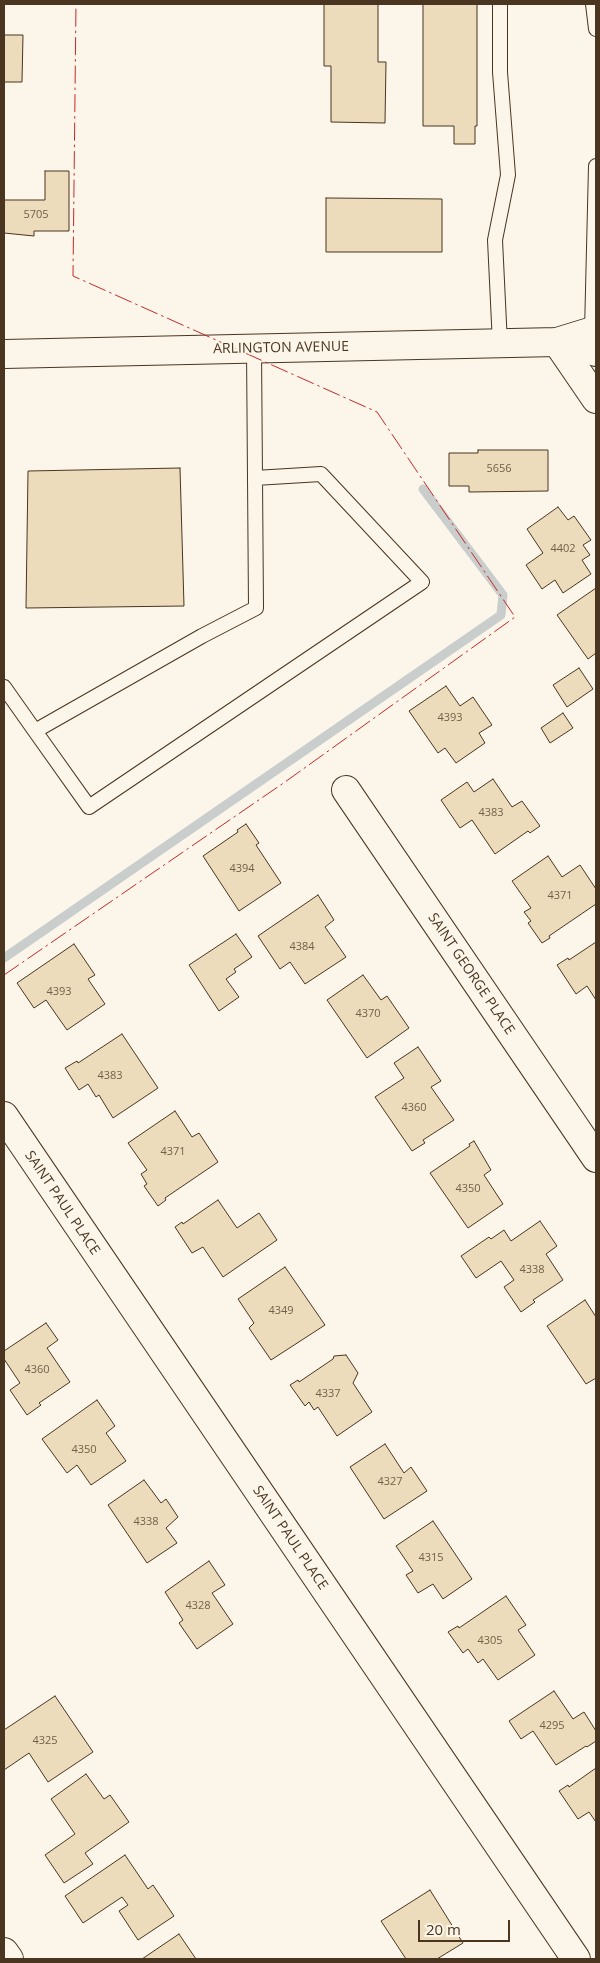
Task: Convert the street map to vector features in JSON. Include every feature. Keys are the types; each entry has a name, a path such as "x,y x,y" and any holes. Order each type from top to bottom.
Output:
{"street":[{"name":"ARLINGTON AVENUE","path":"4,354 500,344 557,342 595,338"},
{"path":"557,342 596,400"},
{"name":"SAINT GEORGE PLACE","path":"346,790 596,1158"},
{"name":"SAINT PAUL PLACE","path":"4,1116 576,1959"},
{"path":"4,1952 9,1959"}],"lane":[{"path":"500,4 500,72 508,175 495,240 500,344"},
{"path":"593,4 596,29"},
{"path":"595,338 596,166"},
{"path":"35,731 202,636 256,608 254,349"},
{"path":"4,687 89,807 422,582 321,474 256,478"}],"building":[{"path":"324,4 378,4 378,62 386,62 385,123 331,122 331,66 324,66"},
{"path":"423,4 477,4 477,126 475,126 475,144 454,144 454,126 423,126"},
{"path":"4,35 23,35 22,82 4,82"},
{"path":"45,171 69,171 69,231 34,231 34,236 4,233 4,200 45,200"},
{"path":"326,198 442,199 442,252 326,252"},
{"path":"478,450 548,450 548,491 469,492 469,486 449,486 449,453 478,453"},
{"path":"180,468 184,606 26,608 28,471"},
{"path":"558,507 568,520 574,516 591,540 583,545 590,555 582,560 591,574 563,593 555,580 542,589 526,565 543,553 527,529"},
{"path":"596,588 596,653 588,659 557,615"},
{"path":"579,668 593,689 567,707 553,685"},
{"path":"446,686 460,706 473,697 492,725 479,733 485,743 456,763 445,748 438,753 409,711"},
{"path":"563,713 573,728 550,743 541,728"},
{"path":"493,779 512,807 522,801 540,826 530,833 528,831 495,854 472,820 460,828 441,800 467,782 474,792"},
{"path":"246,824 259,843 256,845 281,883 239,911 203,856 238,832 237,830"},
{"path":"548,856 562,877 580,865 596,889 596,904 549,936 550,938 542,943 528,923 531,921 524,912 531,908 512,881"},
{"path":"318,895 334,920 325,927 346,957 305,984 290,962 280,969 258,936"},
{"path":"236,934 252,957 234,969 236,972 226,979 239,997 219,1011 189,965"},
{"path":"596,942 596,1000 587,986 576,994 557,965 568,958 569,960"},
{"path":"74,944 95,975 88,979 105,1004 67,1030 46,1000 34,1008 17,983"},
{"path":"363,975 381,1000 387,996 409,1028 367,1058 327,1000"},
{"path":"122,1034 158,1088 113,1118 99,1095 96,1097 88,1084 79,1090 65,1068 77,1061 78,1063"},
{"path":"418,1047 441,1081 431,1087 454,1120 423,1140 425,1143 412,1151 375,1097 404,1078 394,1063"},
{"path":"175,1111 192,1137 199,1133 218,1162 165,1198 166,1200 158,1206 144,1186 147,1184 141,1174 147,1170 128,1143"},
{"path":"474,1141 491,1170 484,1175 503,1204 468,1228 430,1173 470,1146 469,1144"},
{"path":"218,1200 237,1228 259,1213 277,1240 223,1277 203,1247 192,1253 175,1227 182,1222 183,1224"},
{"path":"540,1221 557,1246 546,1254 563,1280 533,1300 535,1302 521,1312 504,1287 514,1280 501,1261 476,1278 461,1256 489,1237 491,1239 504,1230 511,1241"},
{"path":"285,1267 325,1325 271,1360 249,1328 254,1323 238,1299"},
{"path":"585,1300 596,1317 596,1378 586,1384 547,1326"},
{"path":"46,1323 58,1340 47,1348 70,1382 39,1403 41,1405 27,1415 10,1390 20,1383 4,1359 4,1351"},
{"path":"346,1355 358,1373 353,1383 372,1412 337,1436 318,1407 314,1410 309,1402 305,1406 290,1385 298,1380 299,1382 333,1359 334,1356"},
{"path":"97,1400 115,1426 106,1433 126,1461 91,1485 77,1465 67,1473 42,1439"},
{"path":"385,1444 404,1473 411,1467 427,1491 384,1519 350,1467"},
{"path":"144,1480 161,1503 166,1499 178,1517 166,1528 177,1543 147,1563 108,1505"},
{"path":"433,1521 472,1579 443,1599 433,1584 418,1593 406,1575 413,1571 396,1546"},
{"path":"209,1561 225,1585 212,1593 233,1624 197,1649 179,1623 183,1620 165,1592"},
{"path":"506,1596 526,1625 518,1630 535,1655 498,1680 483,1659 478,1663 468,1649 463,1653 448,1632 458,1626 459,1628"},
{"path":"554,1691 573,1719 584,1712 596,1731 596,1741 556,1765 533,1731 521,1739 509,1721"},
{"path":"55,1696 93,1752 48,1782 29,1753 4,1770 4,1730"},
{"path":"596,1768 596,1822 589,1812 578,1819 559,1791 568,1785 569,1787"},
{"path":"86,1774 104,1799 110,1795 129,1822 85,1853 93,1864 64,1883 45,1855 75,1834 51,1799"},
{"path":"125,1855 148,1889 153,1885 174,1916 138,1940 119,1911 128,1905 122,1897 83,1923 65,1896"},
{"path":"430,1890 463,1943 437,1959 406,1959 381,1921"},
{"path":"179,1934 196,1959 142,1959"}],"waterway":[{"path":"4,958 501,615 503,595 423,489"}],"power":[{"path":"4,975 285,782 515,617 377,412 73,276 76,4"}]}
